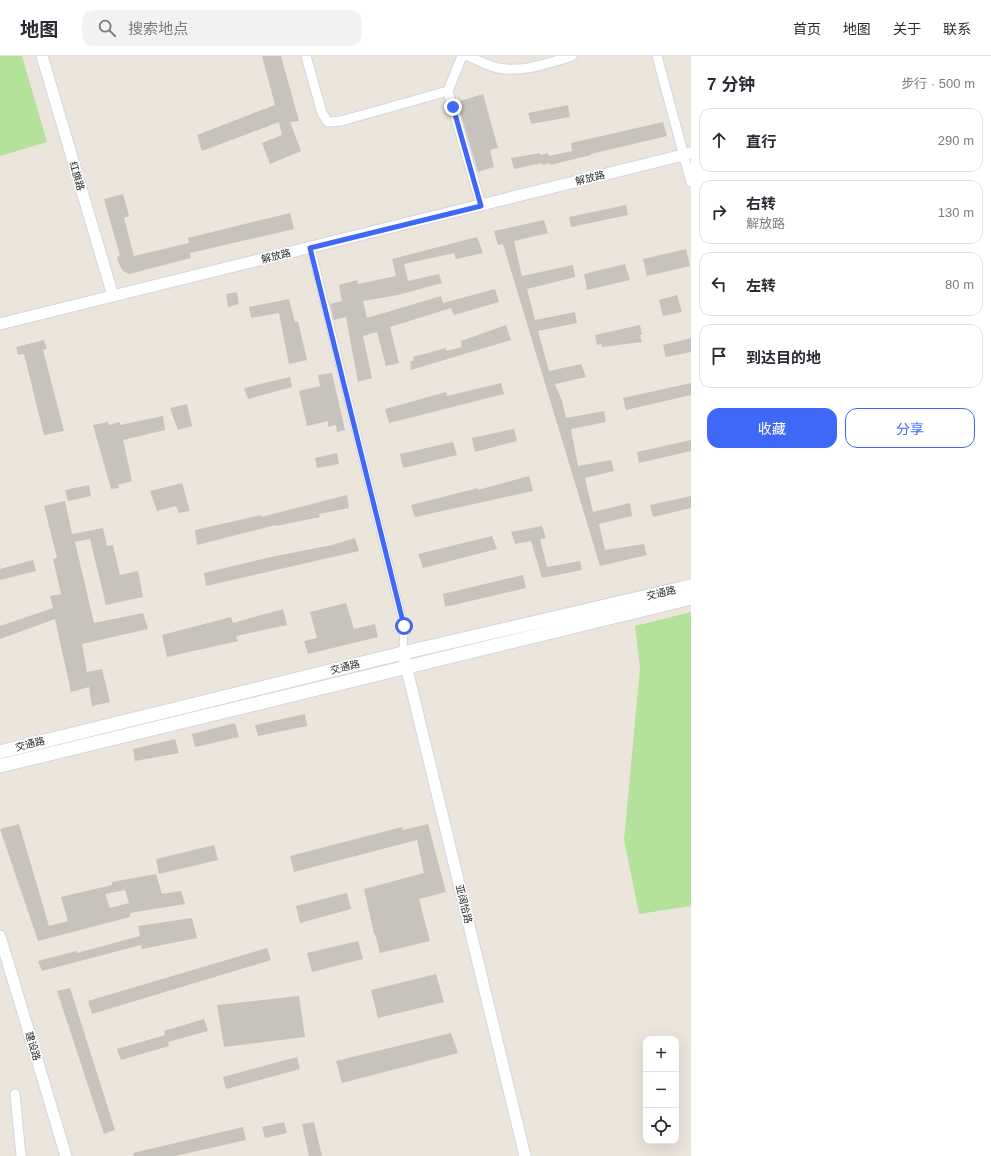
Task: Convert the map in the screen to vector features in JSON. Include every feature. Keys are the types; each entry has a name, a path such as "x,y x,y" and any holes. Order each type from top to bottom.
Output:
{"main road":[{"name":"交通路","path":"0,752 402,653 691,586"},
{"path":"0,766 406,666 691,598"}],"street":[{"name":"红旗路","path":"42,56 113,296"},
{"path":"306,56 322,113 328,122 341,121 448,91"},
{"path":"462,56 448,91 481,206"},
{"path":"468,56 498,68 524,68 551,59 572,56"},
{"path":"657,56 688,154 691,182"},
{"name":"解放路","path":"0,324 688,154"},
{"path":"310,248 404,626 402,653"},
{"name":"亚阔恰路","path":"402,653 525,1156"},
{"name":"建设路","path":"0,936 66,1156"},
{"path":"15,1094 21,1156"}],"green space":[{"path":"0,56 22,56 47,142 0,156"},
{"path":"691,612 691,906 639,914 624,840 640,668 635,626"}],"building":[{"path":"262,56 281,56 299,121 290,122 301,151 270,164 262,143 282,135 279,122 202,151 197,135 275,105"},
{"path":"483,94 498,148 490,150 494,167 478,172 457,102"},
{"path":"568,105 570,117 531,124 528,113"},
{"path":"663,122 667,136 550,165 550,163 542,165 542,163 514,169 511,158 540,153 541,155 548,153 549,156 572,151 571,143"},
{"path":"123,194 129,216 124,218 134,256 189,243 188,238 290,213 294,229 190,253 191,258 129,274 123,271 119,264 117,257 120,256 104,199"},
{"path":"626,205 628,215 571,227 569,217"},
{"path":"544,220 548,233 514,241 522,276 573,265 575,277 527,289 535,320 575,312 577,323 538,331 549,371 581,364 586,377 555,384 562,401 566,418 604,411 606,422 571,429 578,466 611,460 614,471 585,478 593,512 630,503 632,516 599,524 605,550 644,544 647,555 600,566 503,244 498,245 494,231"},
{"path":"477,237 483,253 456,259 454,253 404,264 408,281 439,274 442,283 398,295 363,301 367,318 441,296 443,303 495,289 499,302 454,315 451,308 390,327 399,363 386,366 377,332 363,336 372,378 358,382 346,317 334,320 330,304 342,301 339,285 357,280 358,284 396,276 392,259"},
{"path":"686,249 690,266 647,276 643,259"},
{"path":"625,264 630,280 587,290 584,274"},
{"path":"237,292 239,304 228,307 226,294"},
{"path":"677,295 682,312 663,316 659,300"},
{"path":"289,299 295,322 298,321 307,360 289,364 279,313 251,318 249,307"},
{"path":"506,325 511,340 411,370 410,362 414,360 413,357 446,348 446,351 462,347 461,341"},
{"path":"640,325 642,342 602,347 601,344 597,345 595,335"},
{"path":"691,338 691,352 666,357 663,345"},
{"path":"44,340 47,349 43,350 64,431 44,435 24,354 18,355 16,347"},
{"path":"332,373 345,430 337,432 336,425 328,427 328,421 307,426 299,391 320,386 318,375"},
{"path":"290,377 292,387 248,399 244,388"},
{"path":"501,383 504,394 389,423 385,409 446,392 447,396"},
{"path":"691,383 691,395 626,410 623,398"},
{"path":"187,404 192,426 178,430 170,408"},
{"path":"163,416 165,430 123,440 132,481 118,485 119,488 111,489 93,425 108,422 109,425 120,422 120,425"},
{"path":"514,429 517,441 475,452 472,438"},
{"path":"691,440 691,451 639,463 637,452"},
{"path":"453,442 457,455 403,468 400,454"},
{"path":"337,453 339,464 317,468 315,458"},
{"path":"529,476 533,491 415,517 411,505 478,488 478,490"},
{"path":"182,483 190,511 179,513 176,506 157,511 150,491"},
{"path":"89,485 91,496 68,501 65,490"},
{"path":"347,495 349,508 319,514 320,517 276,525 197,545 195,530 261,515 261,517"},
{"path":"691,496 691,508 653,517 650,505"},
{"path":"65,501 72,534 103,528 107,546 113,545 120,575 138,571 143,597 106,605 90,539 75,542 94,623 143,613 148,629 82,644 87,672 102,669 110,702 92,706 89,687 71,692 55,619 0,639 0,626 53,608 50,596 61,594 53,559 57,558 44,506"},
{"path":"542,526 546,538 540,539 547,567 580,561 582,570 542,578 531,541 515,544 511,532"},
{"path":"492,536 497,549 423,568 418,554"},
{"path":"355,538 359,551 206,586 204,573 271,557 332,545"},
{"path":"33,560 36,571 0,580 0,569"},
{"path":"523,575 526,588 445,607 443,594"},
{"path":"346,603 354,629 375,624 378,637 308,654 304,641 317,638 310,612"},
{"path":"283,609 287,625 236,636 238,641 167,657 162,635 231,617 233,623"},
{"path":"305,714 307,726 258,736 255,725"},
{"path":"235,723 239,737 195,747 192,734"},
{"path":"175,739 179,753 135,761 133,749"},
{"path":"19,824 49,926 68,921 61,897 112,885 112,882 156,874 162,894 181,891 185,904 130,913 130,917 38,941 0,829","holes":["125,890 129,903 110,908 105,894"]},
{"path":"428,824 446,892 419,899 430,941 380,953 374,934 364,889 424,873 417,840 294,872 290,856 402,827 403,830"},
{"path":"214,845 218,860 159,874 156,859"},
{"path":"347,893 351,909 300,923 296,906"},
{"path":"192,918 197,938 142,949 141,945 42,971 38,961 76,951 77,953 140,936 138,926"},
{"path":"358,941 363,959 312,972 307,953"},
{"path":"267,948 271,960 92,1014 88,1001"},
{"path":"436,974 444,1002 378,1018 371,990"},
{"path":"70,988 115,1130 104,1134 57,991"},
{"path":"299,996 305,1037 224,1047 217,1005"},
{"path":"204,1019 208,1031 168,1042 169,1046 121,1060 117,1049 165,1035 164,1031"},
{"path":"451,1033 458,1053 342,1083 336,1061"},
{"path":"297,1057 300,1069 226,1089 223,1077"},
{"path":"284,1122 287,1133 265,1138 262,1127"},
{"path":"314,1122 322,1156 309,1156 302,1124"},
{"path":"243,1127 246,1140 175,1156 134,1156 133,1153"}],"route":[{"path":"404,626 310,248 481,206 453,107"}]}
